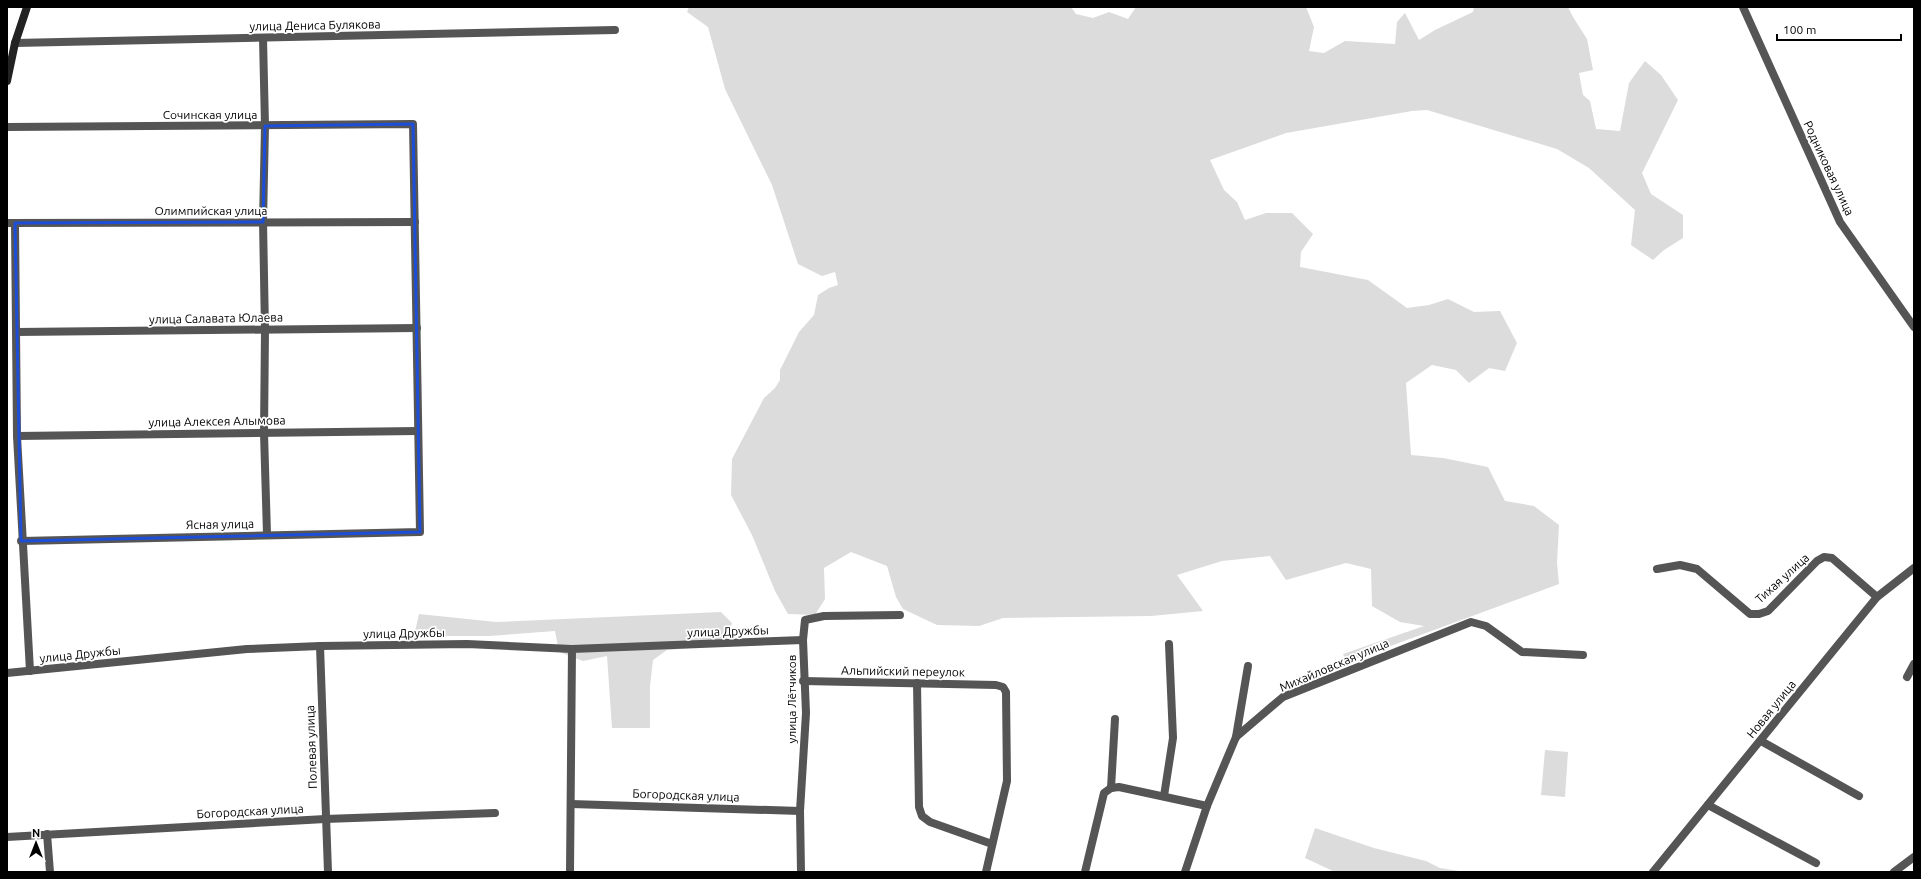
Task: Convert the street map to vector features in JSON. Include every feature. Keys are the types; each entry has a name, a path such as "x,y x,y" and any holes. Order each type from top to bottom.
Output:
{"main road":[{"path":"7,81 15,43 27,7"}],"street":[{"name":"Родниковая улица","path":"1743,7 1840,222 1914,327"},
{"name":"улица Дениса Булякова","path":"15,43 615,30"},
{"path":"263,38 265,126 263,222 265,330 264,433 267,534"},
{"name":"Сочинская улица","path":"7,127 413,124 414,222"},
{"path":"414,222 418,430"},
{"name":"Олимпийская улица","path":"11,223 414,222"},
{"path":"11,223 16,332 17,436 21,540 30,671"},
{"name":"улица Салавата Юлаева","path":"16,332 416,328"},
{"name":"улица Алексея Алымова","path":"17,436 418,430"},
{"name":"Ясная улица","path":"21,540 420,532 418,430"},
{"name":"Тихая улица","path":"1657,569 1680,565 1697,569 1750,614 1759,614 1768,611 1817,561 1824,558 1832,558 1877,597"},
{"name":"Новая улица","path":"1653,872 1877,597 1914,568"},
{"name":"улица Лётчиков","path":"801,872 800,811 806,713 803,681 803,640 805,620 824,616 900,615"},
{"name":"Михайловская улица","path":"1185,872 1207,806 1236,737 1283,697 1471,622 1486,626 1522,652 1584,655"},
{"name":"улица Дружбы","path":"7,673 248,649 320,646 466,644 572,649 803,640"},
{"path":"1164,796 1173,738 1169,644"},
{"name":"Полевая улица","path":"320,646 328,872"},
{"path":"570,872 572,649"},
{"path":"1907,677 1914,664"},
{"path":"1236,737 1248,666"},
{"name":"Альпийский переулок","path":"803,681 996,685 1003,687 1006,692 1007,781 992,844"},
{"path":"917,683 918,807 922,816 930,822 992,844 986,872"},
{"path":"1111,788 1115,719"},
{"path":"1761,741 1859,796"},
{"path":"1085,872 1104,792 1111,788 1119,787 1207,806"},
{"name":"Богородская улица","path":"571,804 800,811"},
{"path":"1708,806 1816,863"},
{"name":"Богородская улица","path":"7,837 325,819 496,813"},
{"path":"47,834 50,872"},
{"path":"1894,872 1914,857"}],"highlighted area":[{"path":"413,124 420,532 21,541 15,223 263,222 265,126"}],"shaded area":[{"path":"689,7 1071,7 1076,14 1093,18 1109,12 1128,19 1136,7 1306,7 1314,27 1309,51 1324,53 1345,41 1395,44 1397,22 1405,13 1419,40 1435,30 1473,12 1474,7 1568,7 1587,39 1593,70 1579,73 1583,95 1590,101 1596,129 1620,131 1629,83 1645,61 1661,75 1678,100 1642,173 1651,194 1683,215 1683,238 1664,250 1653,260 1631,245 1635,210 1589,168 1557,149 1427,110 1412,111 1286,133 1210,160 1224,190 1237,202 1245,220 1266,213 1292,213 1313,234 1301,252 1300,267 1368,280 1407,308 1429,305 1448,299 1474,312 1500,311 1517,343 1505,371 1489,368 1469,383 1456,370 1432,365 1406,383 1411,455 1443,458 1488,467 1505,501 1534,506 1559,525 1557,563 1559,584 1347,662 1343,654 1424,626 1400,622 1372,606 1371,569 1346,563 1286,580 1270,556 1222,561 1177,575 1203,611 1151,616 1003,618 979,626 937,625 903,609 896,597 887,566 851,552 824,568 825,599 815,615 788,614 775,591 752,535 731,495 732,459 764,398 775,388 780,380 780,370 799,332 814,315 818,295 829,288 838,285 835,272 822,276 798,264 772,185 725,89 708,27 687,12"},
{"path":"721,612 732,623 725,645 667,650 653,660 650,686 650,728 612,728 607,656 583,661 559,652 555,631 489,636 414,636 419,614 496,622"},
{"path":"1545,750 1568,752 1565,797 1541,795"},
{"path":"1315,828 1374,848 1426,861 1440,868 1465,872 1335,872 1305,858"}]}
